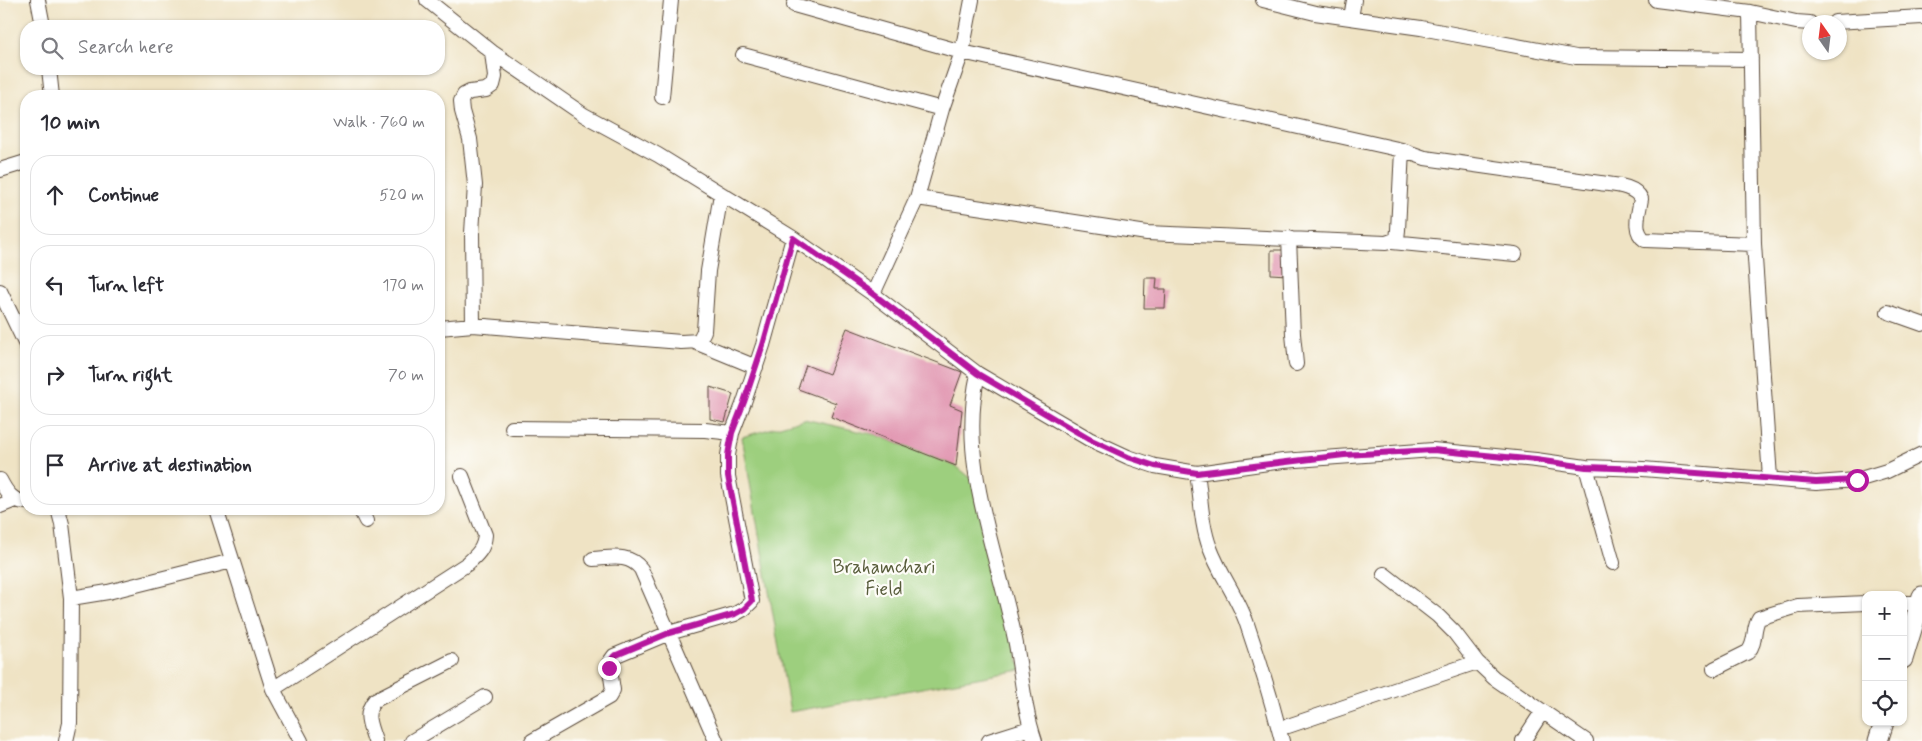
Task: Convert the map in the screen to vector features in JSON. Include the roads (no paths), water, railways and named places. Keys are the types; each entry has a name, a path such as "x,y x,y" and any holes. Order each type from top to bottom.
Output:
{"main road":[{"path":"1907,639 1915,601"},
{"path":"1878,741 1883,726"}],"street":[{"path":"38,0 42,20"},
{"path":"427,0 492,52 584,114 658,155 793,238 873,294 978,374 1097,443 1128,457 1155,466 1197,473 1344,455 1433,450 1586,467 1816,482 1857,480 1887,471 1922,454"},
{"path":"662,97 671,0"},
{"path":"873,294 917,198 942,109 962,52 972,0"},
{"path":"1263,0 1315,12 1421,28 1576,56 1751,59"},
{"path":"1351,18 1354,0"},
{"path":"1656,0 1750,12 1802,22"},
{"path":"794,5 962,52 1402,150 1439,160 1600,182 1628,188 1636,192 1641,199 1638,230 1646,240 1754,244"},
{"path":"1750,12 1754,244 1770,478"},
{"path":"1847,21 1922,16"},
{"path":"473,325 472,233 475,185 470,139 462,112 461,101 464,95 470,92 486,90 493,85 495,78 492,52"},
{"path":"743,55 942,109"},
{"path":"50,75 52,90"},
{"path":"1392,242 1397,239 1398,230 1402,150"},
{"path":"0,170 20,164"},
{"path":"695,342 702,338 704,331 708,271 721,194"},
{"path":"917,198 1147,232 1392,242 1516,254"},
{"path":"532,741 609,697 613,690 609,663 614,656 669,633 735,614 752,601 728,476 728,455 732,433 756,367 793,238"},
{"path":"1289,238 1296,364"},
{"path":"0,292 20,333"},
{"path":"1888,312 1922,324"},
{"path":"445,327 473,325 695,342 756,367"},
{"path":"978,374 973,395 972,421 977,483 1016,644 1027,718 1032,734 989,741"},
{"path":"512,428 704,430 732,433"},
{"path":"1586,467 1613,563"},
{"path":"1197,473 1209,547 1237,599 1247,623 1282,741"},
{"path":"273,689 467,564 480,552 484,544 485,535 462,476"},
{"path":"0,480 5,490 20,500"},
{"path":"0,506 20,501"},
{"path":"60,515 71,598 70,723 66,741"},
{"path":"218,515 273,689 300,741"},
{"path":"593,558 628,558 641,568 716,741"},
{"path":"71,598 108,592 232,561"},
{"path":"1384,574 1438,616 1454,632 1477,662 1494,678 1586,741"},
{"path":"1714,669 1748,652 1752,647 1756,624 1759,618 1798,606 1862,603"},
{"path":"375,741 367,713 374,700 452,662"},
{"path":"1288,726 1477,662"},
{"path":"412,741 485,697"},
{"path":"1523,741 1542,712"}],"park label":[{"name":"Brahamchari Field","path":"884,577"}]}
